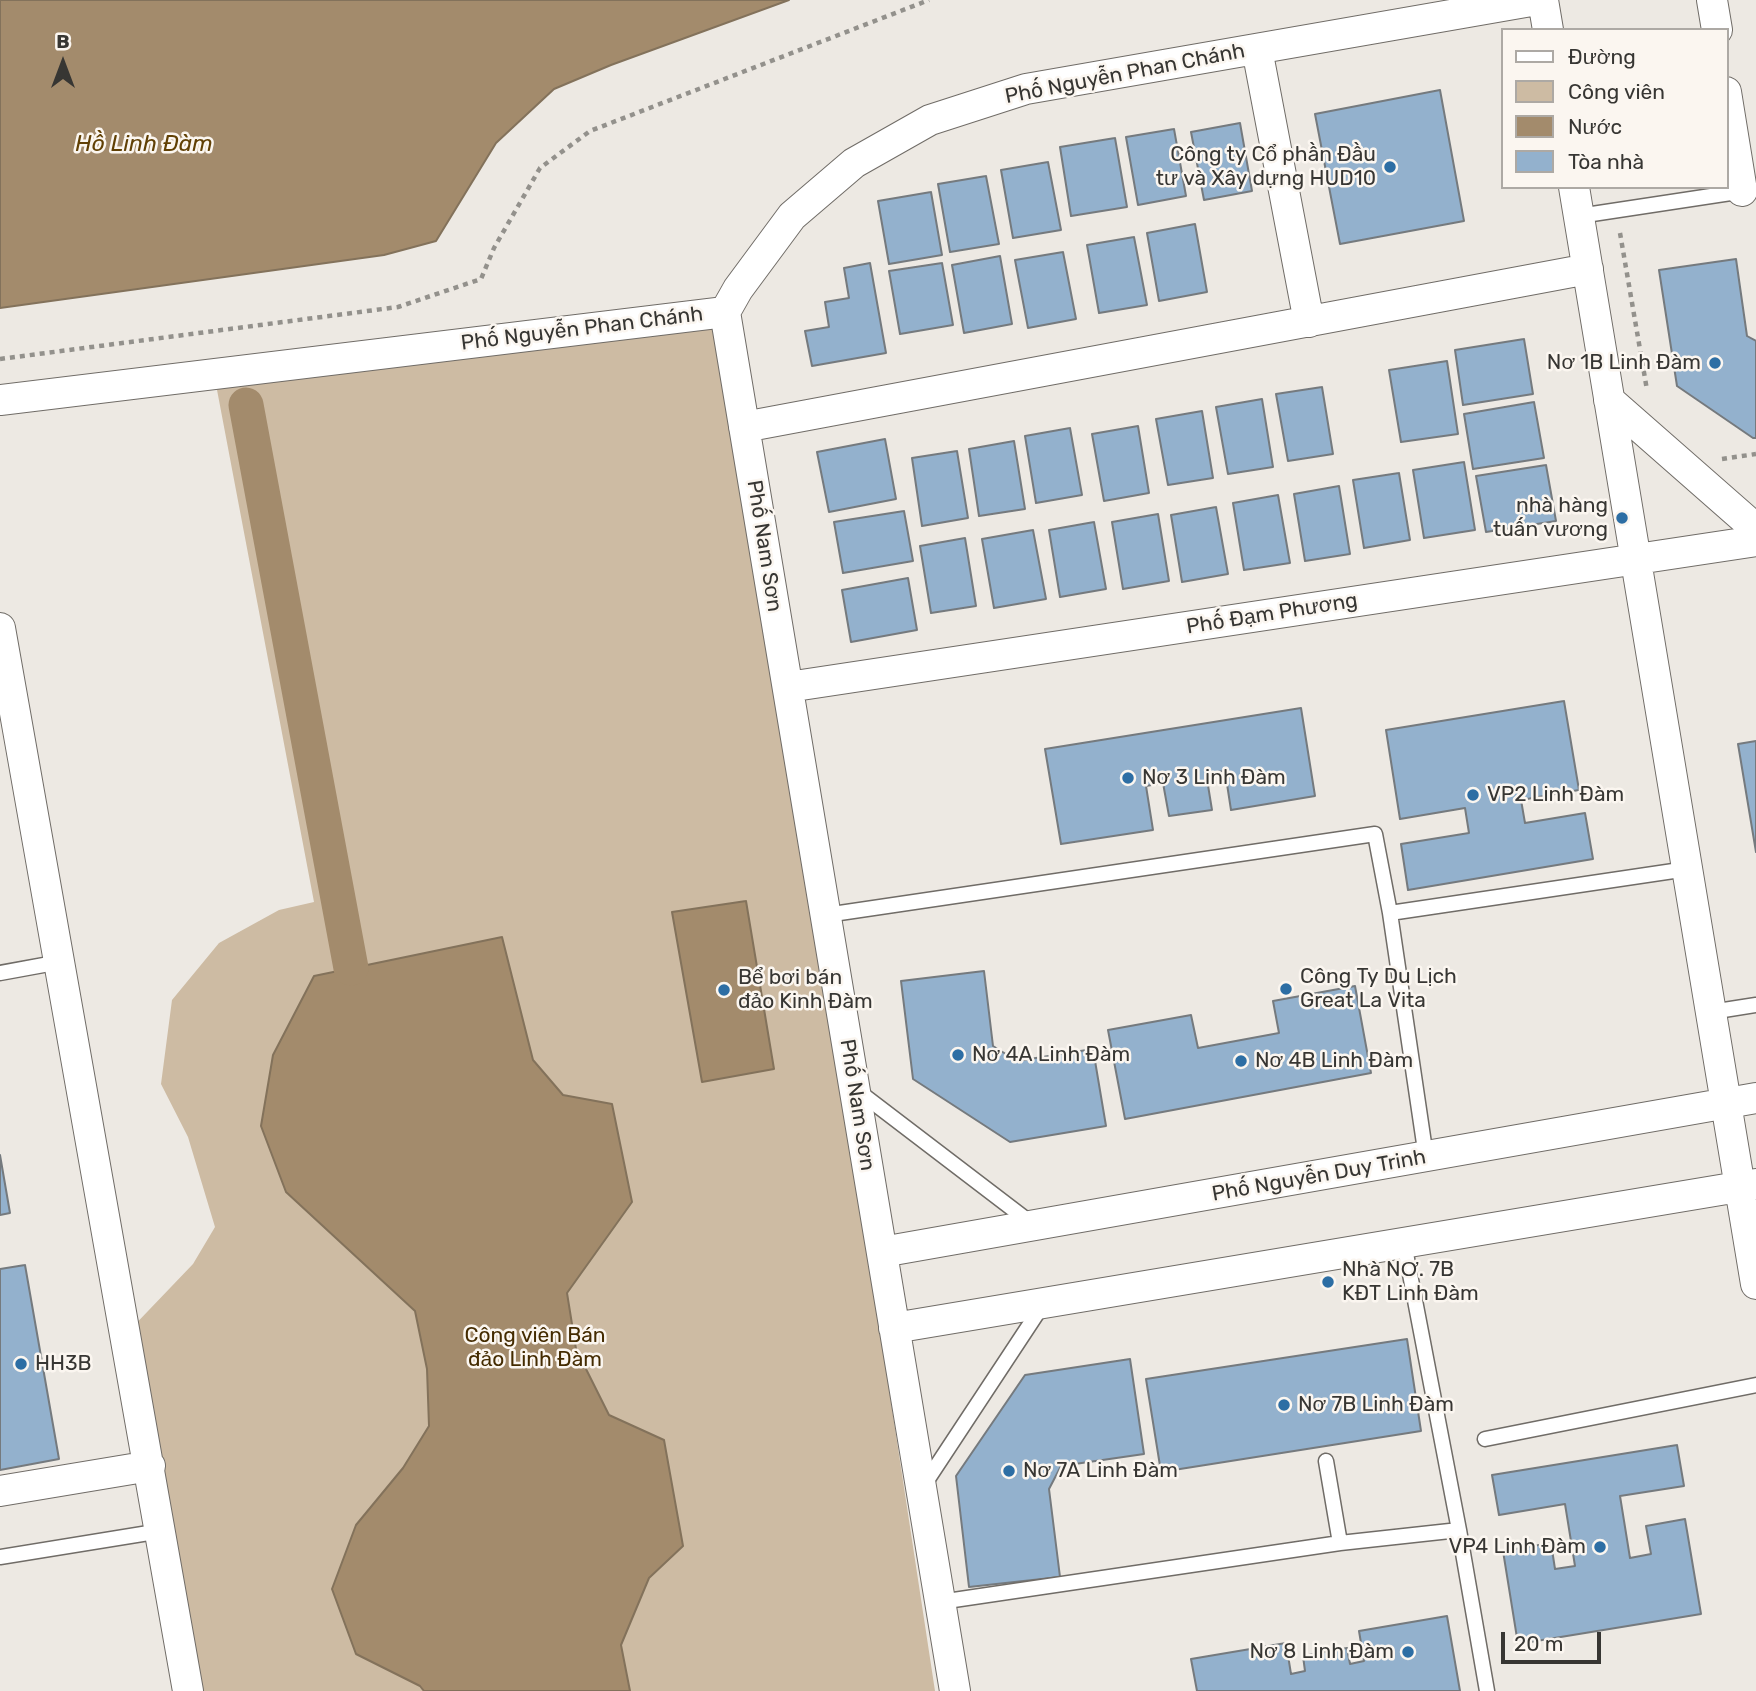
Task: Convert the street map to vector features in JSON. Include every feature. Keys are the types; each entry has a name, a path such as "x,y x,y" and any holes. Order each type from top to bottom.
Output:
{"street":[{"name":"Phố Nguyễn Phan Chánh","path":"0,400 725,312 738,289 792,216 854,163 930,120 1026,89 1537,0"},
{"path":"1543,0 1548,28"},
{"path":"1712,0 1717,28"},
{"path":"1257,49 1309,321"},
{"path":"1728,101 1749,190"},
{"path":"1576,201 1726,1104 1748,1185 1756,1284"},
{"path":"744,427 1588,269"},
{"name":"Phố Nam Sơn","path":"725,312 955,1691"},
{"path":"1609,400 1756,529"},
{"name":"Phố Đạm Phương","path":"788,687 1756,541"},
{"path":"0,628 188,1691"},
{"name":"Phố Nguyễn Duy Trinh","path":"881,1252 1756,1098"},
{"path":"894,1328 1748,1185"},
{"path":"0,1491 150,1466"}],"lane":[{"path":"1576,201 1617,211 1749,190"},
{"path":"826,915 1375,834 1390,913 1426,1157"},
{"path":"1390,913 1687,869"},
{"path":"0,973 60,962"},
{"path":"1711,1012 1756,1004"},
{"path":"855,1089 1035,1226"},
{"path":"1404,1243 1487,1691"},
{"path":"921,1489 1043,1303"},
{"path":"1485,1439 1756,1385"},
{"path":"1326,1461 1339,1543"},
{"path":"940,1602 1339,1543 1459,1530"},
{"path":"0,1558 161,1531"}],"path":[{"path":"0,359 398,307 481,279 494,248 540,168 590,131 929,0"},
{"path":"1617,211 1649,400"},
{"path":"1715,460 1756,454"}],"green space":[{"name":"Công viên Bán đảo Linh Đàm","path":"725,312 935,1691 187,1691 126,1334 193,1264 215,1227 188,1137 161,1084 172,1000 219,943 279,910 314,902 214,374"}],"water":[{"name":"Hồ Linh Đàm","path":"0,0 789,0 611,65 554,89 496,143 436,241 384,255 0,308"},
{"name":"Bể bơi bán đảo Kinh Đàm","path":"746,901 774,1069 702,1082 672,912"},
{"path":"502,937 533,1060 563,1095 612,1104 632,1202 567,1293 576,1349 609,1415 664,1440 683,1546 649,1578 621,1645 630,1691 424,1691 420,1686 356,1654 332,1589 356,1525 403,1468 429,1426 427,1369 415,1311 286,1192 261,1126 273,1055 314,976"}],"building":[{"name":"Công ty Cổ phần Đầu tư và Xây dựng HUD10","path":"1440,90 1464,221 1340,244 1315,114"},
{"path":"1240,123 1252,191 1204,200 1191,132"},
{"path":"1174,129 1186,196 1138,205 1126,137"},
{"path":"1115,138 1127,207 1071,216 1060,147"},
{"path":"1048,162 1061,230 1013,238 1001,170"},
{"path":"986,176 999,244 950,252 938,184"},
{"path":"931,192 942,255 889,264 878,201"},
{"path":"1195,224 1207,292 1159,301 1147,233"},
{"path":"1134,237 1147,305 1099,313 1087,245"},
{"path":"1063,252 1076,319 1028,328 1015,260"},
{"path":"1000,256 1012,324 964,333 952,265"},
{"name":"Nơ 1B Linh Đàm","path":"1736,259 1747,336 1756,341 1756,438 1677,386 1659,270"},
{"path":"870,263 886,353 812,366 805,331 829,327 825,302 849,298 844,268"},
{"path":"942,263 953,325 900,334 889,271"},
{"path":"1524,339 1533,394 1463,405 1455,350"},
{"path":"1447,361 1458,434 1401,442 1389,370"},
{"path":"1322,387 1333,454 1288,461 1276,394"},
{"path":"1262,399 1273,467 1228,474 1216,407"},
{"path":"1534,402 1544,458 1473,469 1464,414"},
{"path":"1202,411 1213,478 1168,485 1156,419"},
{"path":"1138,426 1149,493 1104,501 1092,434"},
{"path":"1070,428 1082,495 1036,503 1025,436"},
{"path":"885,439 896,499 829,512 817,452"},
{"path":"1014,441 1025,509 979,516 969,449"},
{"path":"957,451 968,518 922,526 912,458"},
{"path":"1464,462 1475,530 1424,538 1413,470"},
{"path":"1546,465 1556,521 1486,532 1476,476"},
{"path":"1399,473 1410,540 1364,548 1353,480"},
{"path":"1339,486 1350,554 1305,561 1294,494"},
{"path":"1278,495 1290,563 1244,570 1233,503"},
{"path":"1216,507 1228,574 1182,582 1171,515"},
{"path":"904,511 913,561 843,573 834,522"},
{"path":"1158,514 1169,581 1123,589 1112,522"},
{"path":"1094,522 1106,589 1060,597 1049,530"},
{"path":"1033,530 1046,599 994,608 982,539"},
{"path":"965,538 976,606 931,613 920,546"},
{"path":"908,578 917,630 851,642 842,590"},
{"name":"VP2 Linh Đàm","path":"1564,701 1579,790 1521,800 1525,823 1585,813 1593,859 1408,890 1401,844 1469,833 1465,808 1400,819 1386,730"},
{"name":"Nơ 3 Linh Đàm","path":"1301,708 1315,796 1231,810 1225,771 1206,773 1212,810 1169,816 1163,783 1146,786 1153,830 1061,844 1045,749"},
{"path":"1756,741 1756,852 1738,744"},
{"name":"Nơ 4A Linh Đàm","path":"984,971 993,1046 1017,1061 1093,1049 1106,1126 1010,1142 913,1079 901,981"},
{"name":"Nơ 4B Linh Đàm","path":"1355,986 1371,1073 1125,1119 1108,1030 1191,1015 1198,1048 1279,1033 1273,1001"},
{"path":"0,1155 10,1213 0,1215"},
{"name":"HH3B","path":"25,1265 59,1459 0,1470 0,1269"},
{"name":"Nơ 7B Linh Đàm","path":"1407,1339 1421,1431 1161,1472 1146,1379"},
{"name":"Nơ 7A Linh Đàm","path":"1130,1359 1144,1454 1061,1466 1049,1489 1060,1577 969,1587 956,1476 1025,1375"},
{"name":"VP4 Linh Đàm","path":"1677,1445 1684,1486 1620,1496 1630,1558 1651,1554 1646,1526 1685,1519 1701,1614 1518,1644 1503,1551 1551,1543 1555,1569 1575,1566 1565,1504 1499,1515 1492,1475"},
{"name":"Nơ 8 Linh Đàm","path":"1447,1616 1460,1691 1197,1691 1191,1659 1286,1643 1291,1674 1305,1671 1303,1656 1347,1648 1350,1664 1364,1661 1359,1631"}],"waterway":[{"path":"246,405 351,968"}],"place":[{"name":"Công ty Cổ phần Đầu tư và Xây dựng HUD10","path":"1390,167"},
{"name":"Nơ 1B Linh Đàm","path":"1715,363"},
{"name":"nhà hàng tuấn vương","path":"1622,518"},
{"name":"Nơ 3 Linh Đàm","path":"1128,778"},
{"name":"VP2 Linh Đàm","path":"1473,795"},
{"name":"Công Ty Du Lịch Great La Vita","path":"1286,989"},
{"name":"Bể bơi bán đảo Kinh Đàm","path":"724,990"},
{"name":"Nơ 4A Linh Đàm","path":"958,1055"},
{"name":"Nơ 4B Linh Đàm","path":"1241,1061"},
{"name":"Nhà NƠ. 7B KĐT Linh Đàm","path":"1328,1282"},
{"name":"HH3B","path":"21,1364"},
{"name":"Nơ 7B Linh Đàm","path":"1284,1405"},
{"name":"Nơ 7A Linh Đàm","path":"1009,1471"},
{"name":"VP4 Linh Đàm","path":"1600,1547"},
{"name":"Nơ 8 Linh Đàm","path":"1408,1652"}]}
